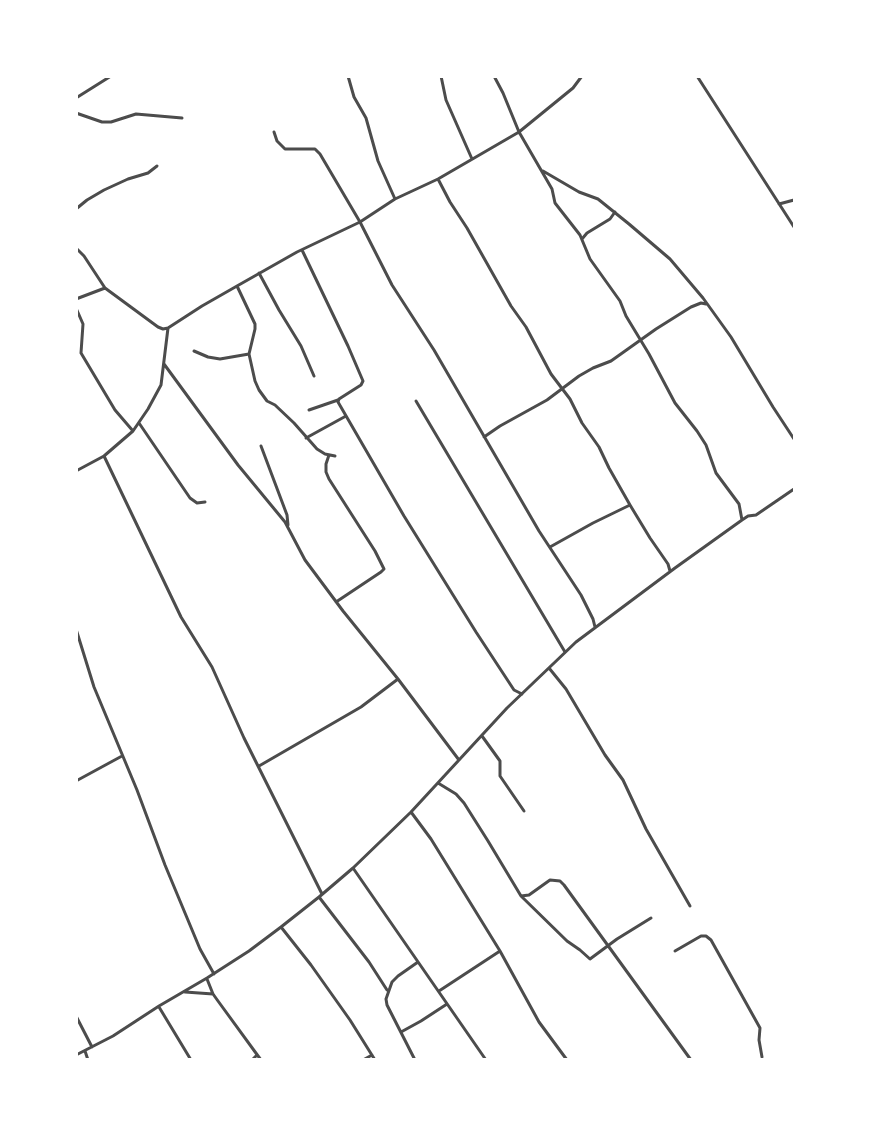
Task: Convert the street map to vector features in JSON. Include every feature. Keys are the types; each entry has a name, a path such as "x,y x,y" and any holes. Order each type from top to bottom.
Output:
{"street":[{"path":"76,98 111,76"},
{"path":"348,76 354,97 366,118 378,161 395,199"},
{"path":"441,76 446,100 472,159"},
{"path":"494,76 519,132 555,194 555,203 582,239 590,259 620,301 623,312 672,398 706,445 716,473 739,504 742,520"},
{"path":"76,248 105,288 158,327 168,328 259,273 360,222 395,199 438,179 519,132 562,98 582,76"},
{"path":"697,76 795,227"},
{"path":"76,113 102,122 111,122 135,114 183,118"},
{"path":"274,132 277,141 285,149 318,151 360,222 392,285 434,350 531,517 581,595 595,627"},
{"path":"76,209 104,190 128,178 148,173 157,166"},
{"path":"541,170 579,192 598,199 670,260 709,305 794,437"},
{"path":"438,179 511,306 526,327 551,374 570,399 600,447 609,468 668,564 670,571"},
{"path":"779,204 795,200"},
{"path":"582,239 607,221 615,212"},
{"path":"302,250 363,381 361,385 338,400 309,410"},
{"path":"259,273 301,346 314,376"},
{"path":"237,286 255,324 249,354 257,387 264,398 278,406 317,449 335,456"},
{"path":"76,299 105,288"},
{"path":"484,437 540,404 587,371 611,362 697,304 709,305"},
{"path":"76,308 83,324 81,353 115,410 133,431"},
{"path":"76,471 104,456 139,423 161,385 168,328"},
{"path":"194,351 220,359 249,354"},
{"path":"164,364 238,465 288,526 305,560 336,602 459,760"},
{"path":"338,400 404,516 476,632 514,690 522,694"},
{"path":"416,400 565,652"},
{"path":"306,438 346,416"},
{"path":"139,423 190,498 197,503 205,502"},
{"path":"261,446 287,515 288,526"},
{"path":"329,455 326,464 329,479 384,569 336,602"},
{"path":"104,456 181,617 212,667 231,712 320,896 388,991"},
{"path":"76,1055 214,974 281,927 353,868 411,812 522,694 565,652 670,571 748,516 756,515 795,489"},
{"path":"550,547 630,505"},
{"path":"76,629 94,687 165,865 200,949 214,974"},
{"path":"549,668 566,689 605,755 623,780 646,829 690,906"},
{"path":"259,766 361,707 398,680"},
{"path":"482,736 501,762 500,776 524,811"},
{"path":"76,781 122,756"},
{"path":"438,783 456,794 464,803 521,896 589,959 651,918"},
{"path":"411,812 431,839 500,951 539,1022 567,1059"},
{"path":"353,868 486,1059"},
{"path":"521,896 529,895 550,880 560,881 691,1059"},
{"path":"281,927 350,1020 375,1059"},
{"path":"675,951 701,936 706,936 711,940 760,1028 759,1040 762,1057"},
{"path":"439,991 500,951"},
{"path":"407,1059 414,1058 387,1005 388,991 398,976 418,962"},
{"path":"207,978 213,994 261,1059"},
{"path":"183,992 213,994"},
{"path":"401,1032 447,1004"},
{"path":"159,1006 191,1059"},
{"path":"76,1016 92,1047"},
{"path":"85,1051 88,1059"},
{"path":"252,1059 257,1055"},
{"path":"363,1059 372,1055"}]}
